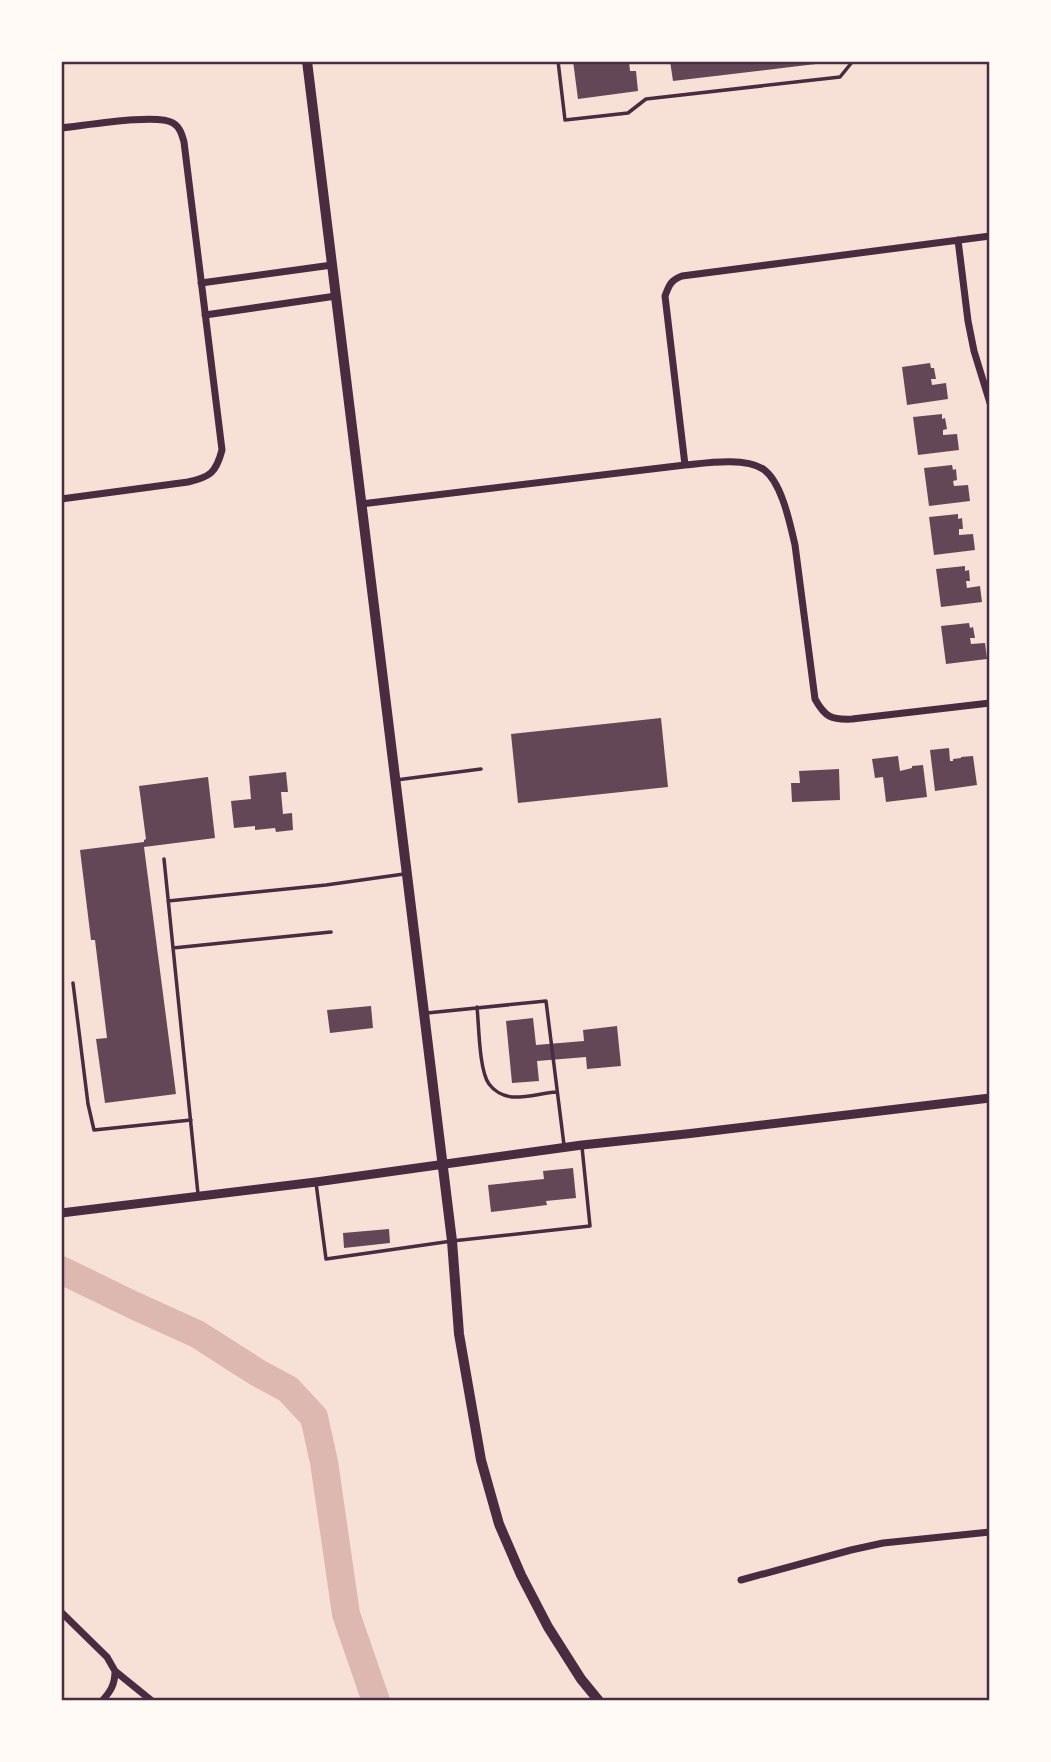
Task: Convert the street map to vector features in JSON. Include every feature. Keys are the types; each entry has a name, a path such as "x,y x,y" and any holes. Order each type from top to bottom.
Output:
{"main road":[{"path":"307,61 452,1241 459,1334 481,1460 499,1524 521,1575 548,1627 581,1679 599,1701"}],"street":[{"path":"61,128 154,119 173,123 181,133 222,450 214,472 200,479 61,499"},
{"path":"685,465 665,296 669,284 675,279 990,236"},
{"path":"958,240 970,331 990,404"},
{"path":"201,283 332,265"},
{"path":"205,315 336,296"},
{"path":"361,504 685,465 754,465 771,477 790,522 815,699 821,711 840,719 852,719 990,703"},
{"path":"61,1213 316,1182 564,1147 990,1098"},
{"path":"740,1580 883,1543 990,1532"},
{"path":"61,1612 107,1657 115,1671 152,1701"},
{"path":"102,1701 110,1693 115,1671"}],"lane":[{"path":"558,61 565,120 628,113 646,99 840,77 853,61"},
{"path":"395,780 481,769"},
{"path":"164,859 198,1196"},
{"path":"168,901 406,874"},
{"path":"173,948 331,932"},
{"path":"73,983 88,1104 94,1130 191,1120"},
{"path":"423,1014 546,1001 564,1147"},
{"path":"477,1007 484,1071 487,1082 494,1090 513,1097 556,1092"},
{"path":"316,1182 326,1259 452,1241 590,1226 582,1145"}],"building":[{"path":"573,61 629,61 630,71 636,71 638,91 578,99"},
{"path":"670,61 824,61 824,63 673,81"},
{"path":"930,363 936,379 931,379 932,385 946,383 948,399 907,405 902,367"},
{"path":"942,414 947,429 943,430 943,435 957,434 959,450 918,455 913,417"},
{"path":"952,465 953,470 956,469 957,480 953,481 954,486 968,485 970,501 929,506 924,468"},
{"path":"958,514 958,519 962,518 963,529 959,529 959,535 973,534 975,550 934,555 929,517"},
{"path":"965,566 965,571 969,570 970,581 966,581 967,588 980,586 982,602 941,607 936,569"},
{"path":"969,623 970,628 973,627 975,638 970,638 971,644 985,643 987,659 946,664 941,626"},
{"path":"661,718 668,787 518,803 511,734"},
{"path":"949,748 950,761 973,756 977,785 935,791 930,750"},
{"path":"898,756 900,771 923,765 927,797 886,802 883,777 875,778 872,759"},
{"path":"839,769 840,800 792,802 791,783 800,783 799,771"},
{"path":"286,772 288,792 281,792 283,814 292,813 293,830 255,830 255,826 234,828 231,801 251,799 249,776"},
{"path":"208,777 215,838 144,847 176,1094 105,1103 96,1039 107,1038 80,850 144,842 146,839 139,786"},
{"path":"371,1006 373,1028 330,1033 327,1010"},
{"path":"533,1018 536,1045 584,1041 583,1030 617,1026 621,1066 587,1069 586,1057 537,1061 539,1081 512,1083 506,1021"},
{"path":"573,1168 576,1198 546,1201 547,1205 491,1212 488,1185 544,1179 543,1171"},
{"path":"389,1229 390,1243 344,1248 343,1233"}],"waterway":[{"path":"61,1270 197,1334 288,1389 314,1417 324,1462 346,1614 376,1701"}]}
